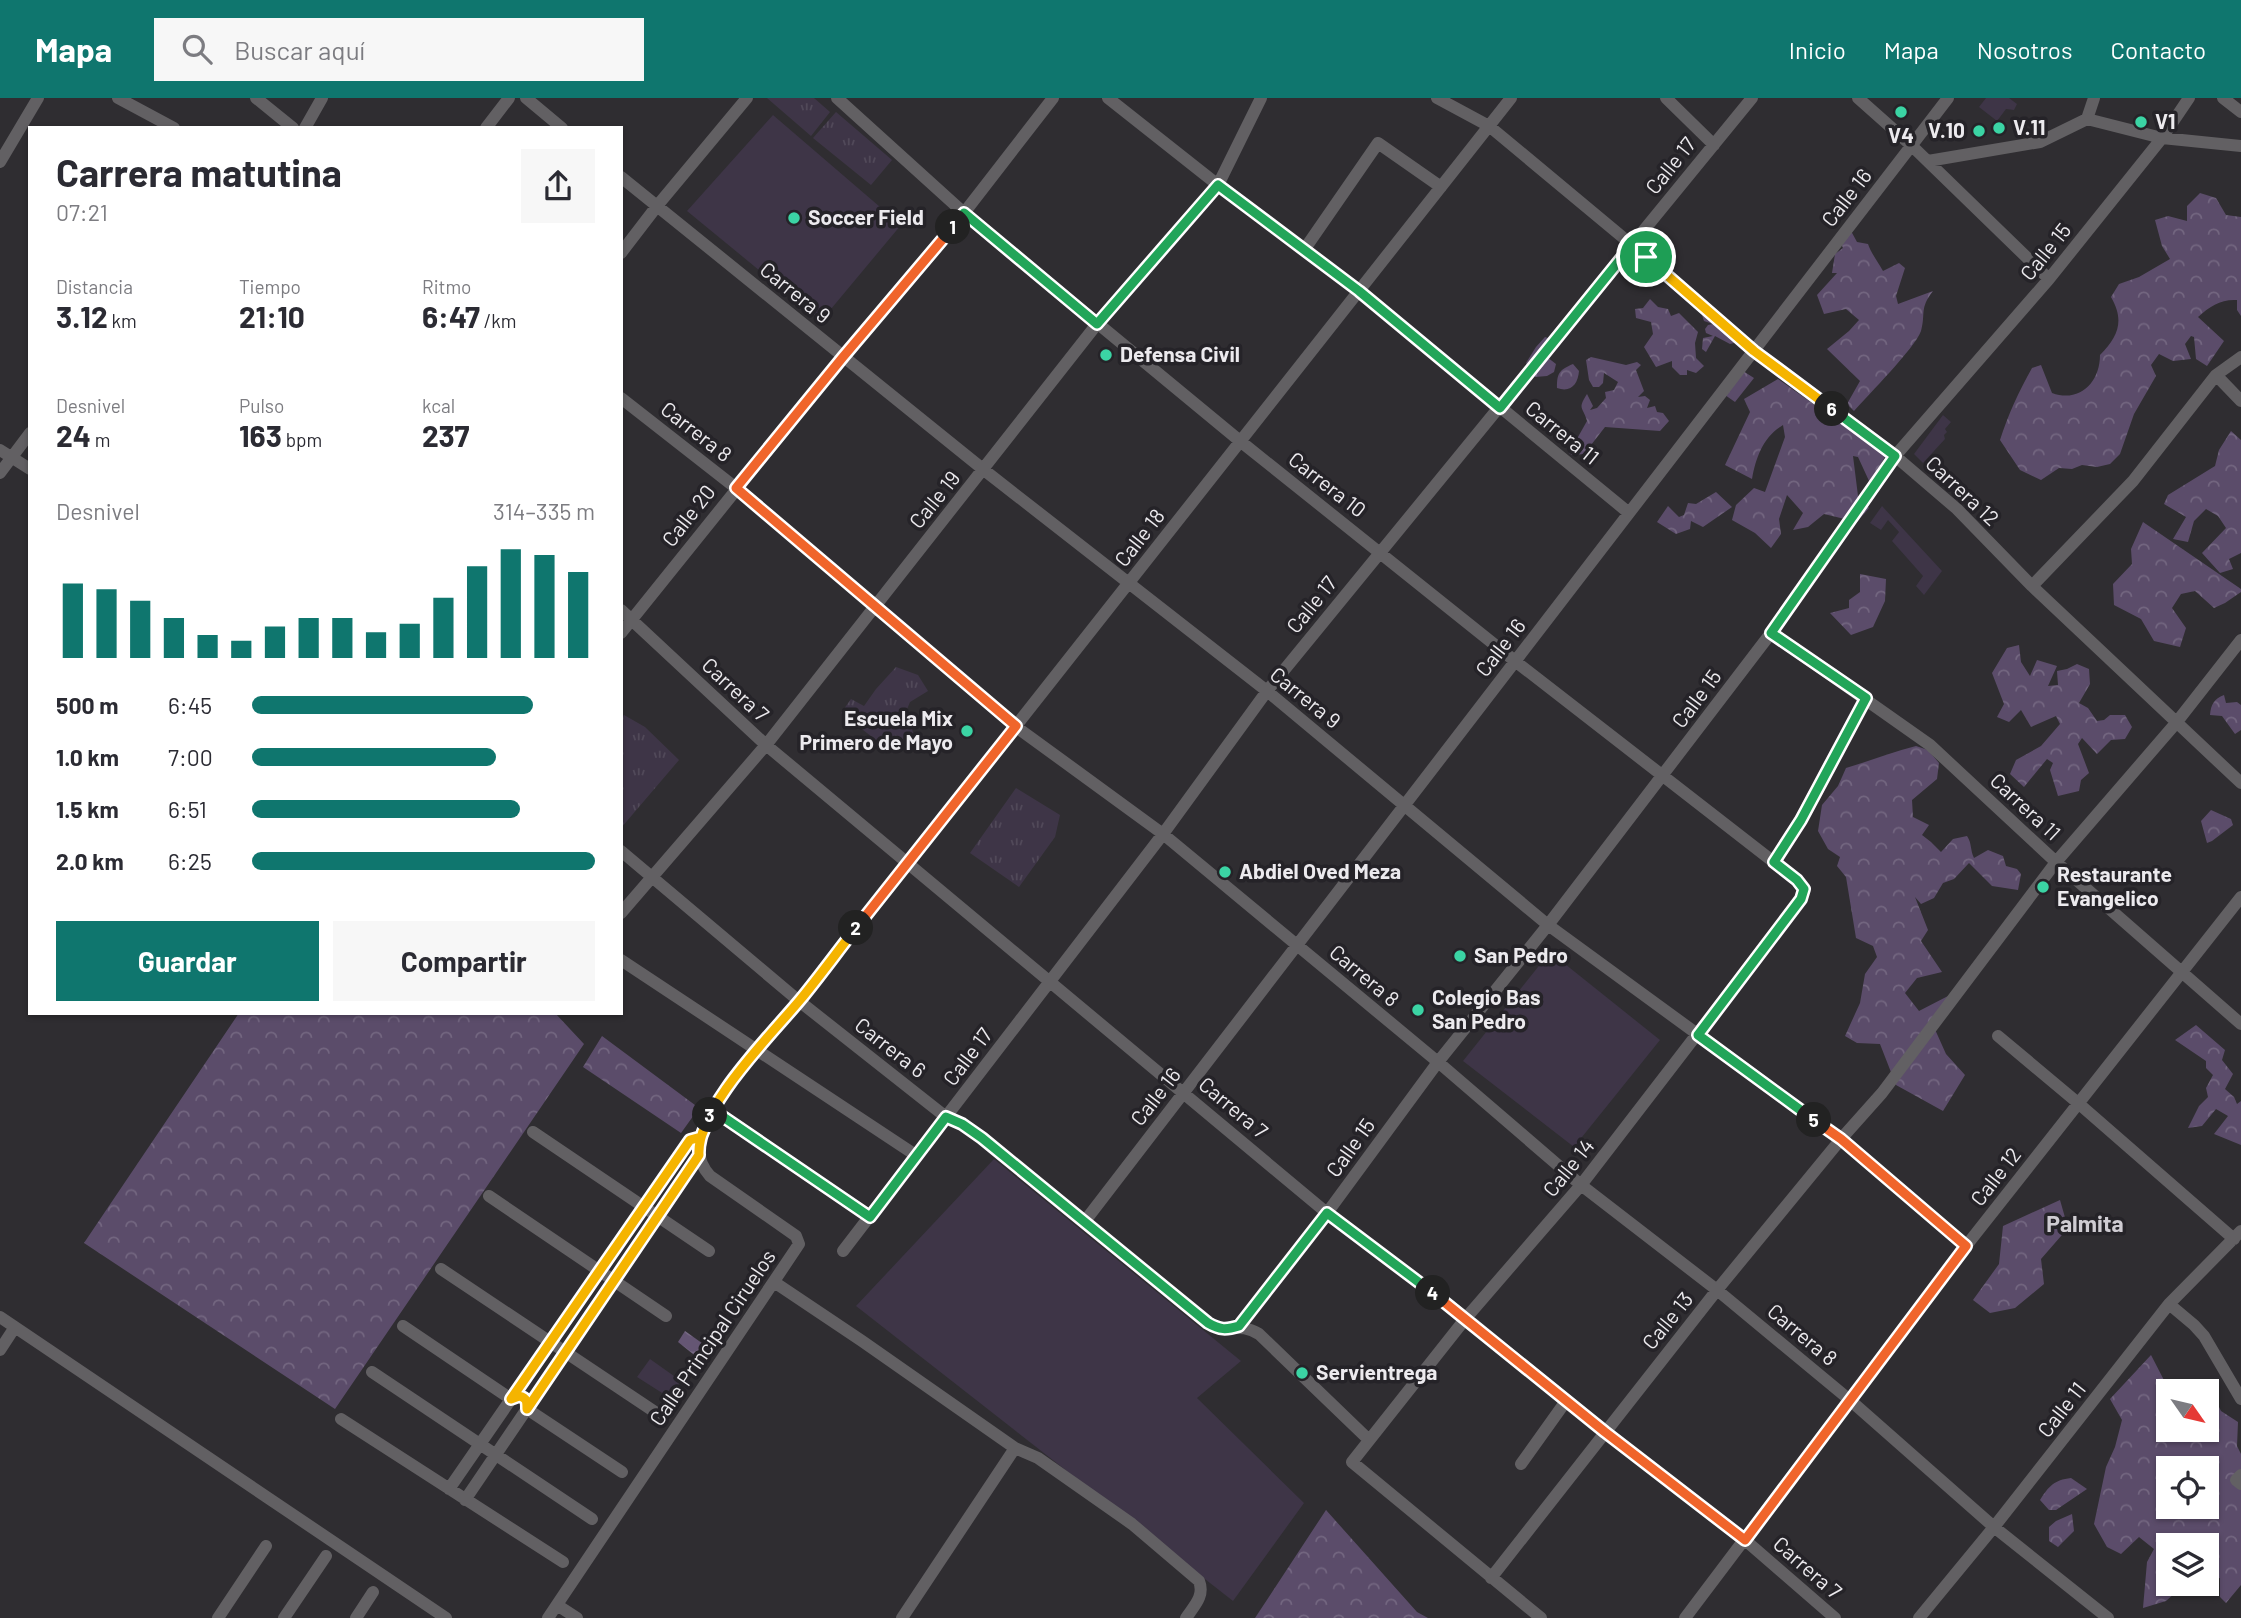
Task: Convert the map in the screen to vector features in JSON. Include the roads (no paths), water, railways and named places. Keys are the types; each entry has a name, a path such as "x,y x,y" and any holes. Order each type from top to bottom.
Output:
{"street":[{"path":"0,162 38,98"},
{"path":"118,98 170,126"},
{"path":"256,98 291,126"},
{"path":"306,126 322,98"},
{"path":"488,126 509,98"},
{"path":"526,98 560,126"},
{"path":"623,250 747,98"},
{"name":"Carrera 10","path":"837,98 964,213 1240,441 1515,661 1797,880 1804,889"},
{"name":"Calle 20","path":"623,631 736,488 964,213 1053,98"},
{"name":"Carrera 11","path":"1108,98 1359,291 1629,513"},
{"name":"Calle 19","path":"623,911 766,745 1097,324 1218,185 1261,98"},
{"name":"Carrera 12","path":"1437,98 1489,126 1754,351 1895,456 1957,509 2032,586 2241,783"},
{"name":"Calle 18","path":"799,1001 1511,98"},
{"path":"1666,98 1714,145"},
{"name":"Calle 17","path":"844,1251 1163,834 1267,691 1752,98"},
{"path":"1858,98 1928,161 2049,279"},
{"name":"Calle 16","path":"1085,1220 1948,98"},
{"path":"2087,119 2094,98"},
{"name":"Calle 15","path":"1239,1326 1327,1213 1438,1062 1548,925 1771,633 1895,456 2049,279 2162,138 2189,98"},
{"path":"2223,98 2241,112"},
{"path":"1928,161 2040,142 2087,119 2162,138 2241,146"},
{"path":"1304,250 1378,143 1441,187"},
{"name":"Carrera 9","path":"623,179 984,470 1267,691 1548,925 1841,1139 1966,1246"},
{"path":"2032,586 2133,481 2216,375 2241,357"},
{"path":"2216,375 2241,401"},
{"name":"Carrera 8","path":"623,400 736,488 1016,726 1163,834 1438,1062 1581,1185 1717,1290 1851,1401 1994,1527 2108,1618"},
{"path":"0,473 28,436"},
{"path":"0,450 28,468"},
{"name":"Carrera 7","path":"623,612 766,745 1327,1213 1466,1318 1566,1401 1745,1540 1835,1618"},
{"name":"Carrera 11","path":"1771,633 1930,745 2180,972 2238,1017"},
{"path":"2056,862 2176,723 2241,640"},
{"path":"1774,862 1801,820 1866,698"},
{"name":"Carrera 6","path":"623,853 799,1001 946,1117 982,1138 1208,1323 1225,1330 1239,1326 1259,1334 1368,1439"},
{"name":"Calle 13","path":"1491,1578 1717,1290 1882,1093 2056,862"},
{"name":"Calle 14","path":"1491,1578 1352,1462 1466,1318 1581,1185 1801,899 1804,889"},
{"name":"Calle 12","path":"1685,1618 1966,1246 2241,897"},
{"path":"623,961 918,1156"},
{"path":"465,1500 691,1169 699,1155 705,1123 713,1110 756,1049 799,1001"},
{"path":"1997,1036 2237,1235"},
{"path":"713,1110 870,1217"},
{"path":"533,1132 709,1251"},
{"path":"449,1489 690,1140 701,1137"},
{"name":"Calle Principal Ciruelos","path":"548,1618 799,1244 796,1236 710,1176 704,1170 699,1155"},
{"path":"677,1160 691,1169"},
{"path":"489,1196 666,1316"},
{"name":"Calle 11","path":"1919,1618 2169,1304 2237,1235"},
{"path":"441,1269 661,1416"},
{"path":"774,1282 1015,1448 1038,1458 1132,1524 1199,1581 1202,1589 1199,1598 1186,1618"},
{"path":"2169,1304 2203,1336 2241,1399"},
{"path":"0,1317 446,1618"},
{"path":"403,1326 511,1399"},
{"path":"0,1350 15,1327"},
{"path":"372,1372 592,1519"},
{"path":"511,1399 524,1397 527,1409"},
{"path":"1521,1464 1566,1401"},
{"path":"527,1409 622,1472"},
{"path":"341,1419 563,1562"},
{"path":"902,1618 1015,1448"},
{"path":"2241,1475 2236,1480 2241,1484"},
{"path":"218,1618 266,1546"},
{"path":"284,1618 326,1556"},
{"path":"1491,1578 1541,1618"},
{"path":"356,1618 373,1592"},
{"path":"557,1605 577,1618"}],"water":[{"path":"685,1331 706,1346 698,1358 678,1342"}],"place":[{"name":"V4","path":"1901,112"},
{"name":"V1","path":"2141,122"},
{"name":"V.11","path":"1999,128"},
{"name":"V.10","path":"1979,131"},
{"name":"Soccer Field","path":"794,218"},
{"name":"Defensa Civil","path":"1106,355"},
{"name":"Escuela Mix Primero de Mayo","path":"967,731"},
{"name":"Abdiel Oved Meza","path":"1225,872"},
{"name":"Restaurante Evangelico","path":"2043,887"},
{"name":"San Pedro","path":"1460,956"},
{"name":"Colegio Bas San Pedro","path":"1418,1010"},
{"name":"Servientrega","path":"1302,1373"}],"district":[{"name":"Palmita","path":"2085,1224"}]}
